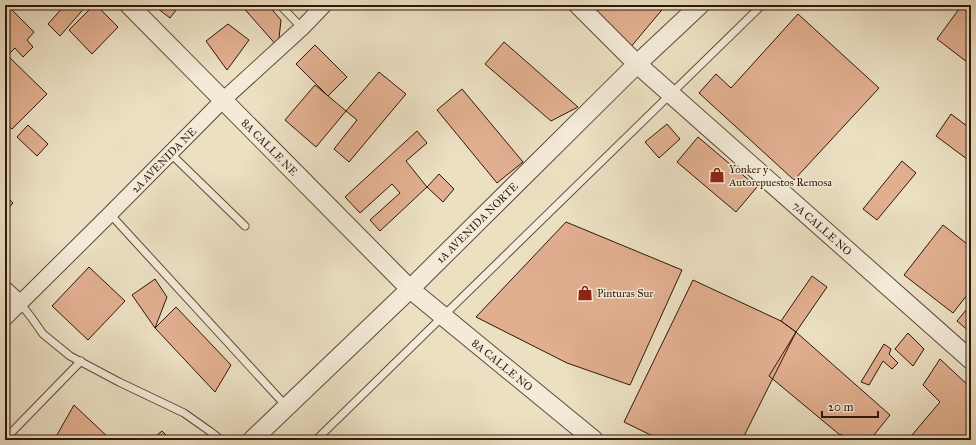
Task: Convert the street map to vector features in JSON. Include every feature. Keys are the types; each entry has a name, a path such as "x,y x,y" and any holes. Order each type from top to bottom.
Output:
{"street":[{"name":"8A CALLE NE","path":"129,5 410,289"},
{"name":"2A AVENIDA NE","path":"5,318 223,100 302,28 324,5"},
{"name":"7A CALLE NO","path":"578,5 637,64 670,94 971,360"},
{"name":"1A AVENIDA NORTE","path":"252,440 410,289 637,64 700,5"},
{"path":"5,289 20,303"},
{"name":"8A CALLE NO","path":"410,289 594,440"}],"lane":[{"path":"280,5 302,28"},
{"path":"316,440 762,5"},
{"path":"170,153 245,226"},
{"path":"110,214 287,407"},
{"path":"20,303 43,334 70,356 119,382 184,413 221,440"},
{"path":"5,439 81,361"}],"building":[{"path":"5,5 7,5 34,32 27,40 33,47 23,57 15,48 9,54 5,50"},
{"path":"65,5 87,5 60,36 48,24"},
{"path":"94,5 96,5 118,27 92,54 69,30"},
{"path":"153,5 180,5 170,18"},
{"path":"241,5 268,5 281,20 278,47"},
{"path":"586,5 666,5 629,49"},
{"path":"962,5 971,5 971,56 967,62 937,39"},
{"path":"798,14 879,88 794,180 699,93 716,74 731,88"},
{"path":"228,24 249,40 227,70 206,41"},
{"path":"504,42 578,107 551,121 485,64"},
{"path":"315,45 347,77 328,96 296,64"},
{"path":"5,53 47,94 12,129 5,123"},
{"path":"379,72 406,94 349,162 334,149 357,120 346,111"},
{"path":"315,85 346,111 316,147 285,120"},
{"path":"462,89 523,162 497,183 437,110"},
{"path":"951,114 971,129 971,162 936,136"},
{"path":"667,124 680,139 659,158 645,142"},
{"path":"28,125 48,144 37,156 17,137"},
{"path":"417,131 427,143 406,161 427,187 380,231 370,220 400,193 392,184 360,213 345,197"},
{"name":"Yonker y Autorepuestos Remosa","path":"698,137 757,187 736,212 677,162"},
{"path":"902,161 916,173 877,220 863,209"},
{"path":"439,174 454,189 443,202 427,187"},
{"path":"5,195 13,203 5,212"},
{"name":"Pinturas Sur","path":"566,222 682,270 630,385 567,363 476,317"},
{"path":"943,225 971,247 971,290 953,313 904,275"},
{"path":"89,267 125,301 88,340 52,306"},
{"path":"812,276 827,287 796,332 781,321"},
{"path":"155,279 167,297 155,328 132,295"},
{"path":"693,280 781,321 796,332 742,440 661,440 624,422"},
{"path":"971,304 971,333 957,321"},
{"path":"176,307 231,365 215,392 155,328"},
{"path":"796,332 890,415 870,440 846,440 769,376"},
{"path":"908,333 924,349 913,366 895,349"},
{"path":"884,344 891,349 889,354 898,363 892,369 883,361 869,385 861,382"},
{"path":"940,359 971,388 971,440 918,440 912,435 940,402 923,385"},
{"path":"74,405 111,440 54,440"},
{"path":"162,431 171,440 151,440"},
{"path":"841,434 847,440 837,440"}],"place":[{"name":"Yonker y Autorepuestos Remosa","path":"717,175"},
{"name":"Pinturas Sur","path":"585,293"}]}
